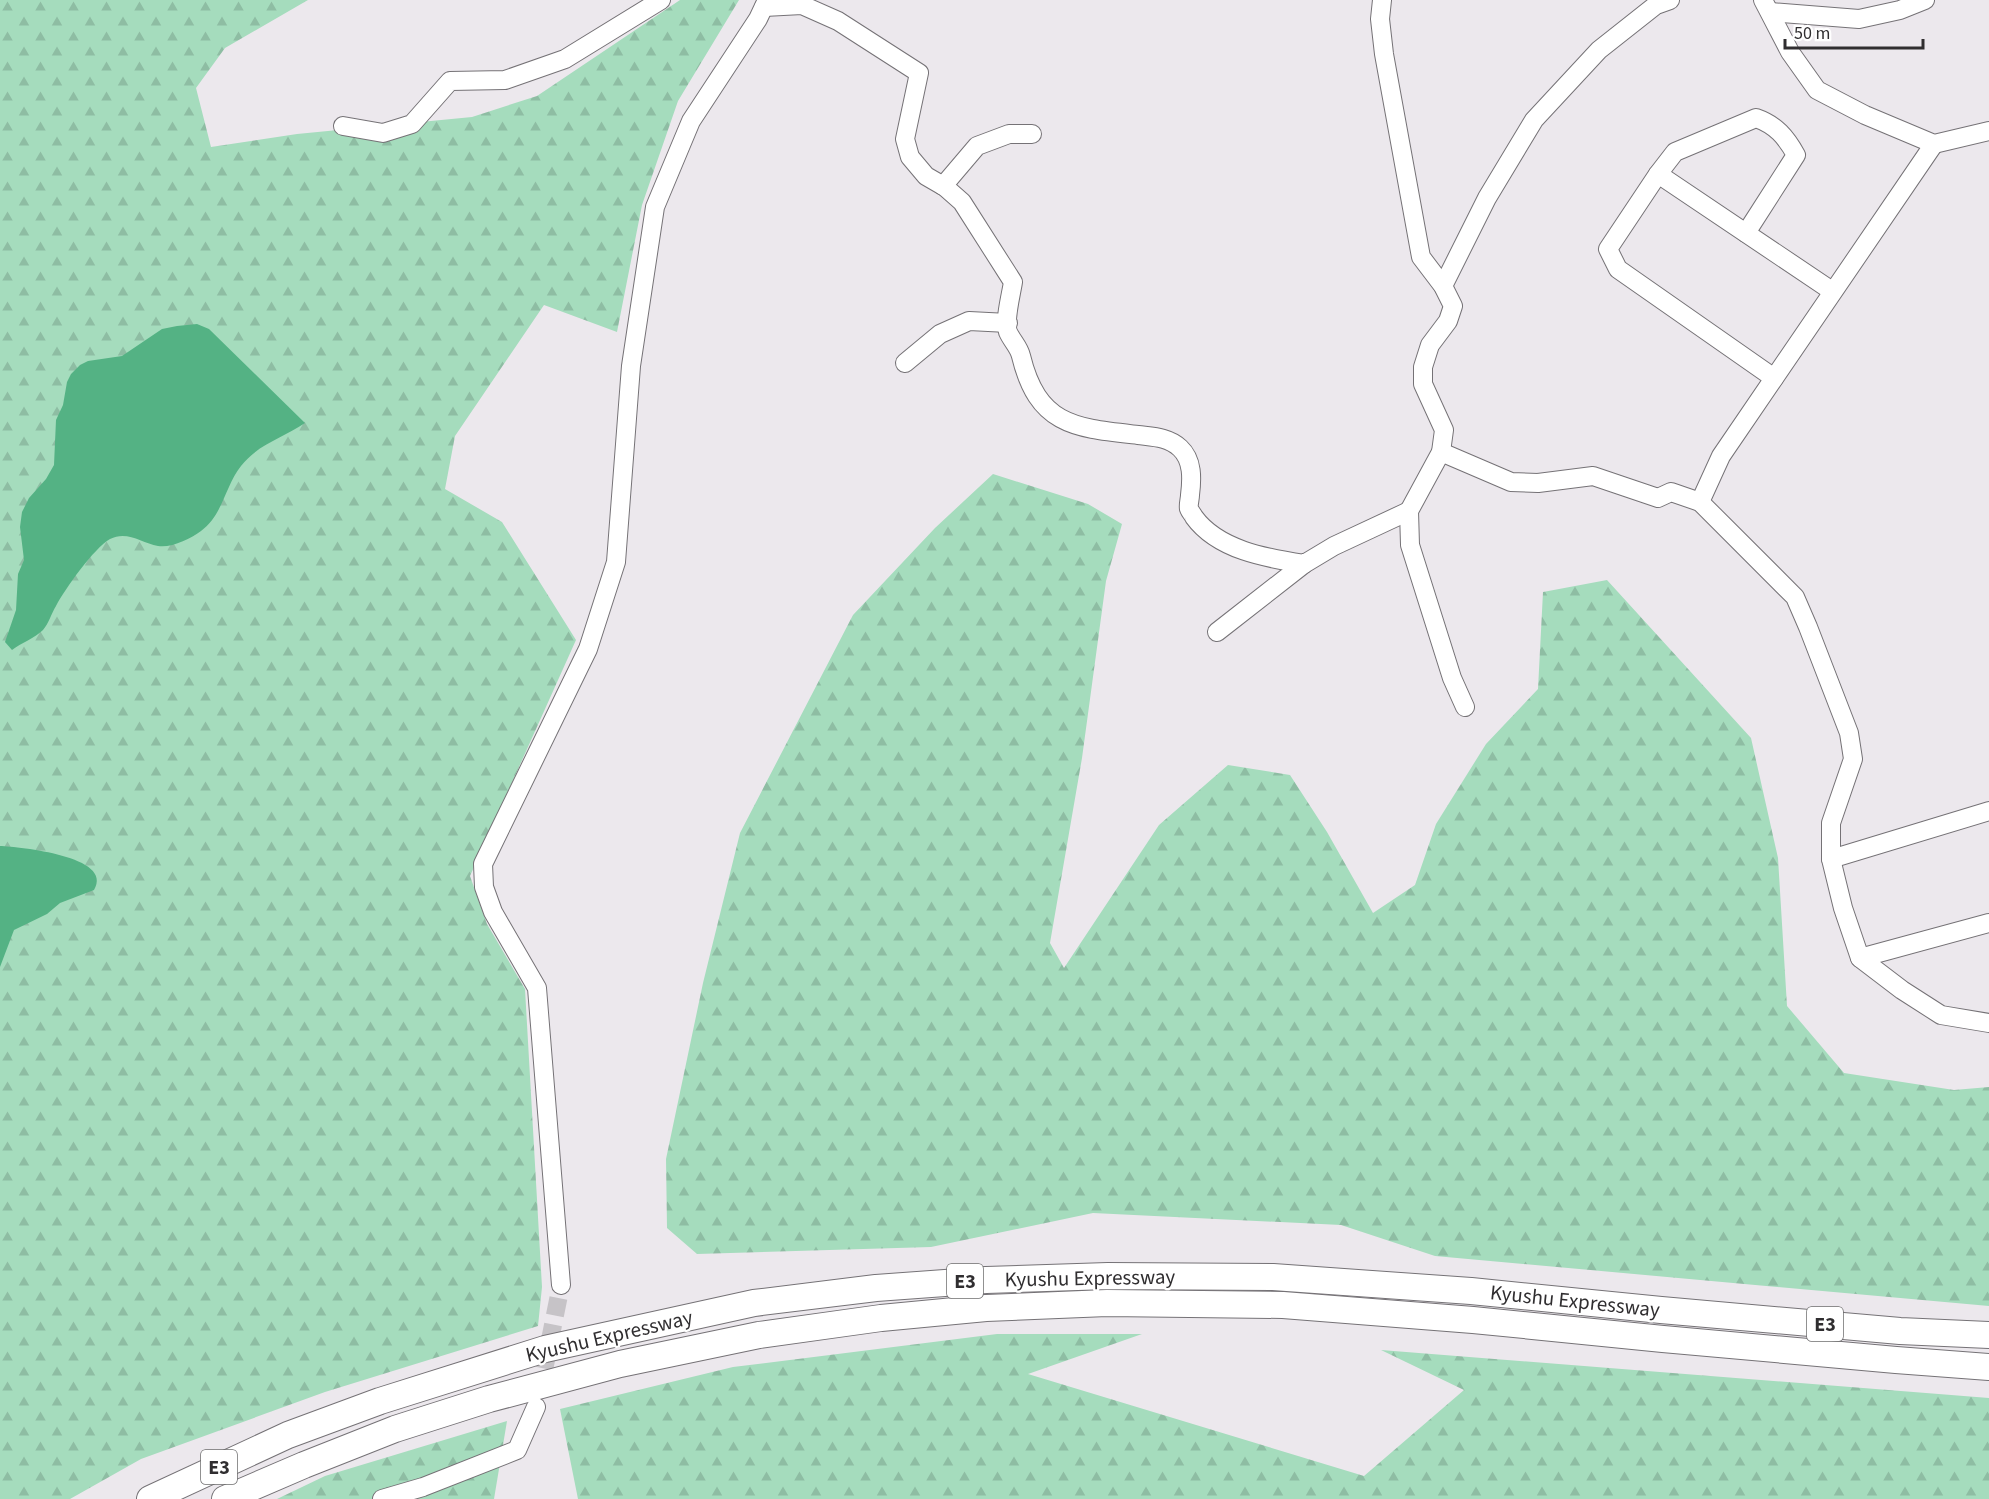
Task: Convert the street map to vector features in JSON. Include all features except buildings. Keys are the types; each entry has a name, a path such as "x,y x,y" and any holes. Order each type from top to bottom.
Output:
{"highway":[{"name":"Kyushu Expressway","path":"150,1499 288,1435 380,1401 545,1349 754,1303 876,1288 986,1280 1108,1276 1274,1277 1472,1291 1900,1331 1989,1335"},
{"name":"Kyushu Expressway","path":"225,1499 395,1429 489,1398 620,1364 759,1335 881,1318 974,1309 1107,1303 1283,1305 1989,1367"}],"street":[{"path":"343,126 383,133 412,124 450,81 505,80 565,59 661,0"},
{"path":"1382,0 1380,19 1384,54 1421,257 1443,286 1453,306 1448,321 1430,345 1423,367 1423,384 1444,430 1441,452 1409,511 1410,545 1452,678 1465,707"},
{"path":"1443,286 1487,198 1534,120 1599,50 1656,4 1670,0"},
{"path":"1766,6 1859,19 1900,10 1925,0"},
{"path":"561,1285 537,988 493,912 484,887 483,864 588,649 616,562 631,366 655,207 691,121 758,19 765,4 802,5 838,21 919,73 905,139 910,157 926,176 962,201 1012,282 1008,331 1020,351 1026,377 1041,403 1055,416 1088,430 1163,438 1179,447 1188,457 1191,482 1189,509 1203,529 1228,544 1264,557 1305,564"},
{"path":"1766,6 1790,52 1817,90 1865,115 1934,144 1989,131"},
{"path":"1746,234 1796,155 1787,138 1769,123 1756,118 1675,152 1608,249 1618,269 1774,378"},
{"path":"943,186 977,146 1009,134 1032,134"},
{"path":"1700,502 1721,456 1934,144"},
{"path":"1658,174 1832,291"},
{"path":"905,363 940,334 969,321 1008,323"},
{"path":"1441,452 1511,482 1538,483 1593,476 1658,498 1671,492 1700,502 1795,597 1849,733 1853,759 1831,824 1831,859 1843,908 1860,958 1902,990 1941,1015 1989,1023"},
{"path":"1217,632 1305,564 1334,546 1409,511"},
{"path":"1831,859 1989,812"},
{"path":"1860,958 1989,923"},
{"path":"382,1499 423,1487 517,1450 536,1407"}],"green space":[{"path":"0,0 308,0 225,48 196,88 211,147 297,134 472,117 537,96 680,0 739,0 678,101 642,205 617,332 544,305 455,436 445,489 502,522 576,640 470,876 487,924 525,989 542,1287 538,1326 325,1392 141,1459 70,1499 0,1499"},
{"path":"993,474 1088,504 1122,524 1106,581 1082,758 1050,943 1064,968 1159,825 1228,765 1290,775 1327,832 1373,913 1415,885 1436,824 1486,744 1538,689 1543,592 1607,580 1751,738 1778,858 1787,1006 1844,1073 1954,1090 1989,1087 1989,1306 1435,1256 1341,1225 1093,1213 931,1247 697,1254 667,1228 666,1159 703,983 740,833 853,615 935,528"},
{"path":"997,1334 1142,1334 1028,1374 1364,1476 1464,1390 1381,1350 1989,1398 1989,1499 578,1499 560,1409 733,1367"},
{"path":"507,1421 494,1499 277,1499 325,1476"}],"shaded area":[{"path":"197,324 209,329 305,423 248,458 236,474 214,517 192,537 163,546 128,536 116,537 103,544 73,580 43,630 12,650 5,642 16,610 18,574 24,560 20,527 22,512 29,498 46,479 54,465 56,420 63,405 67,382 71,374 88,361 122,356 162,329"},
{"path":"0,846 44,851 78,861 91,869 97,878 94,890 60,903 47,914 14,930 0,967"}],"tunnel":[{"path":"539,1395 561,1285"}]}
